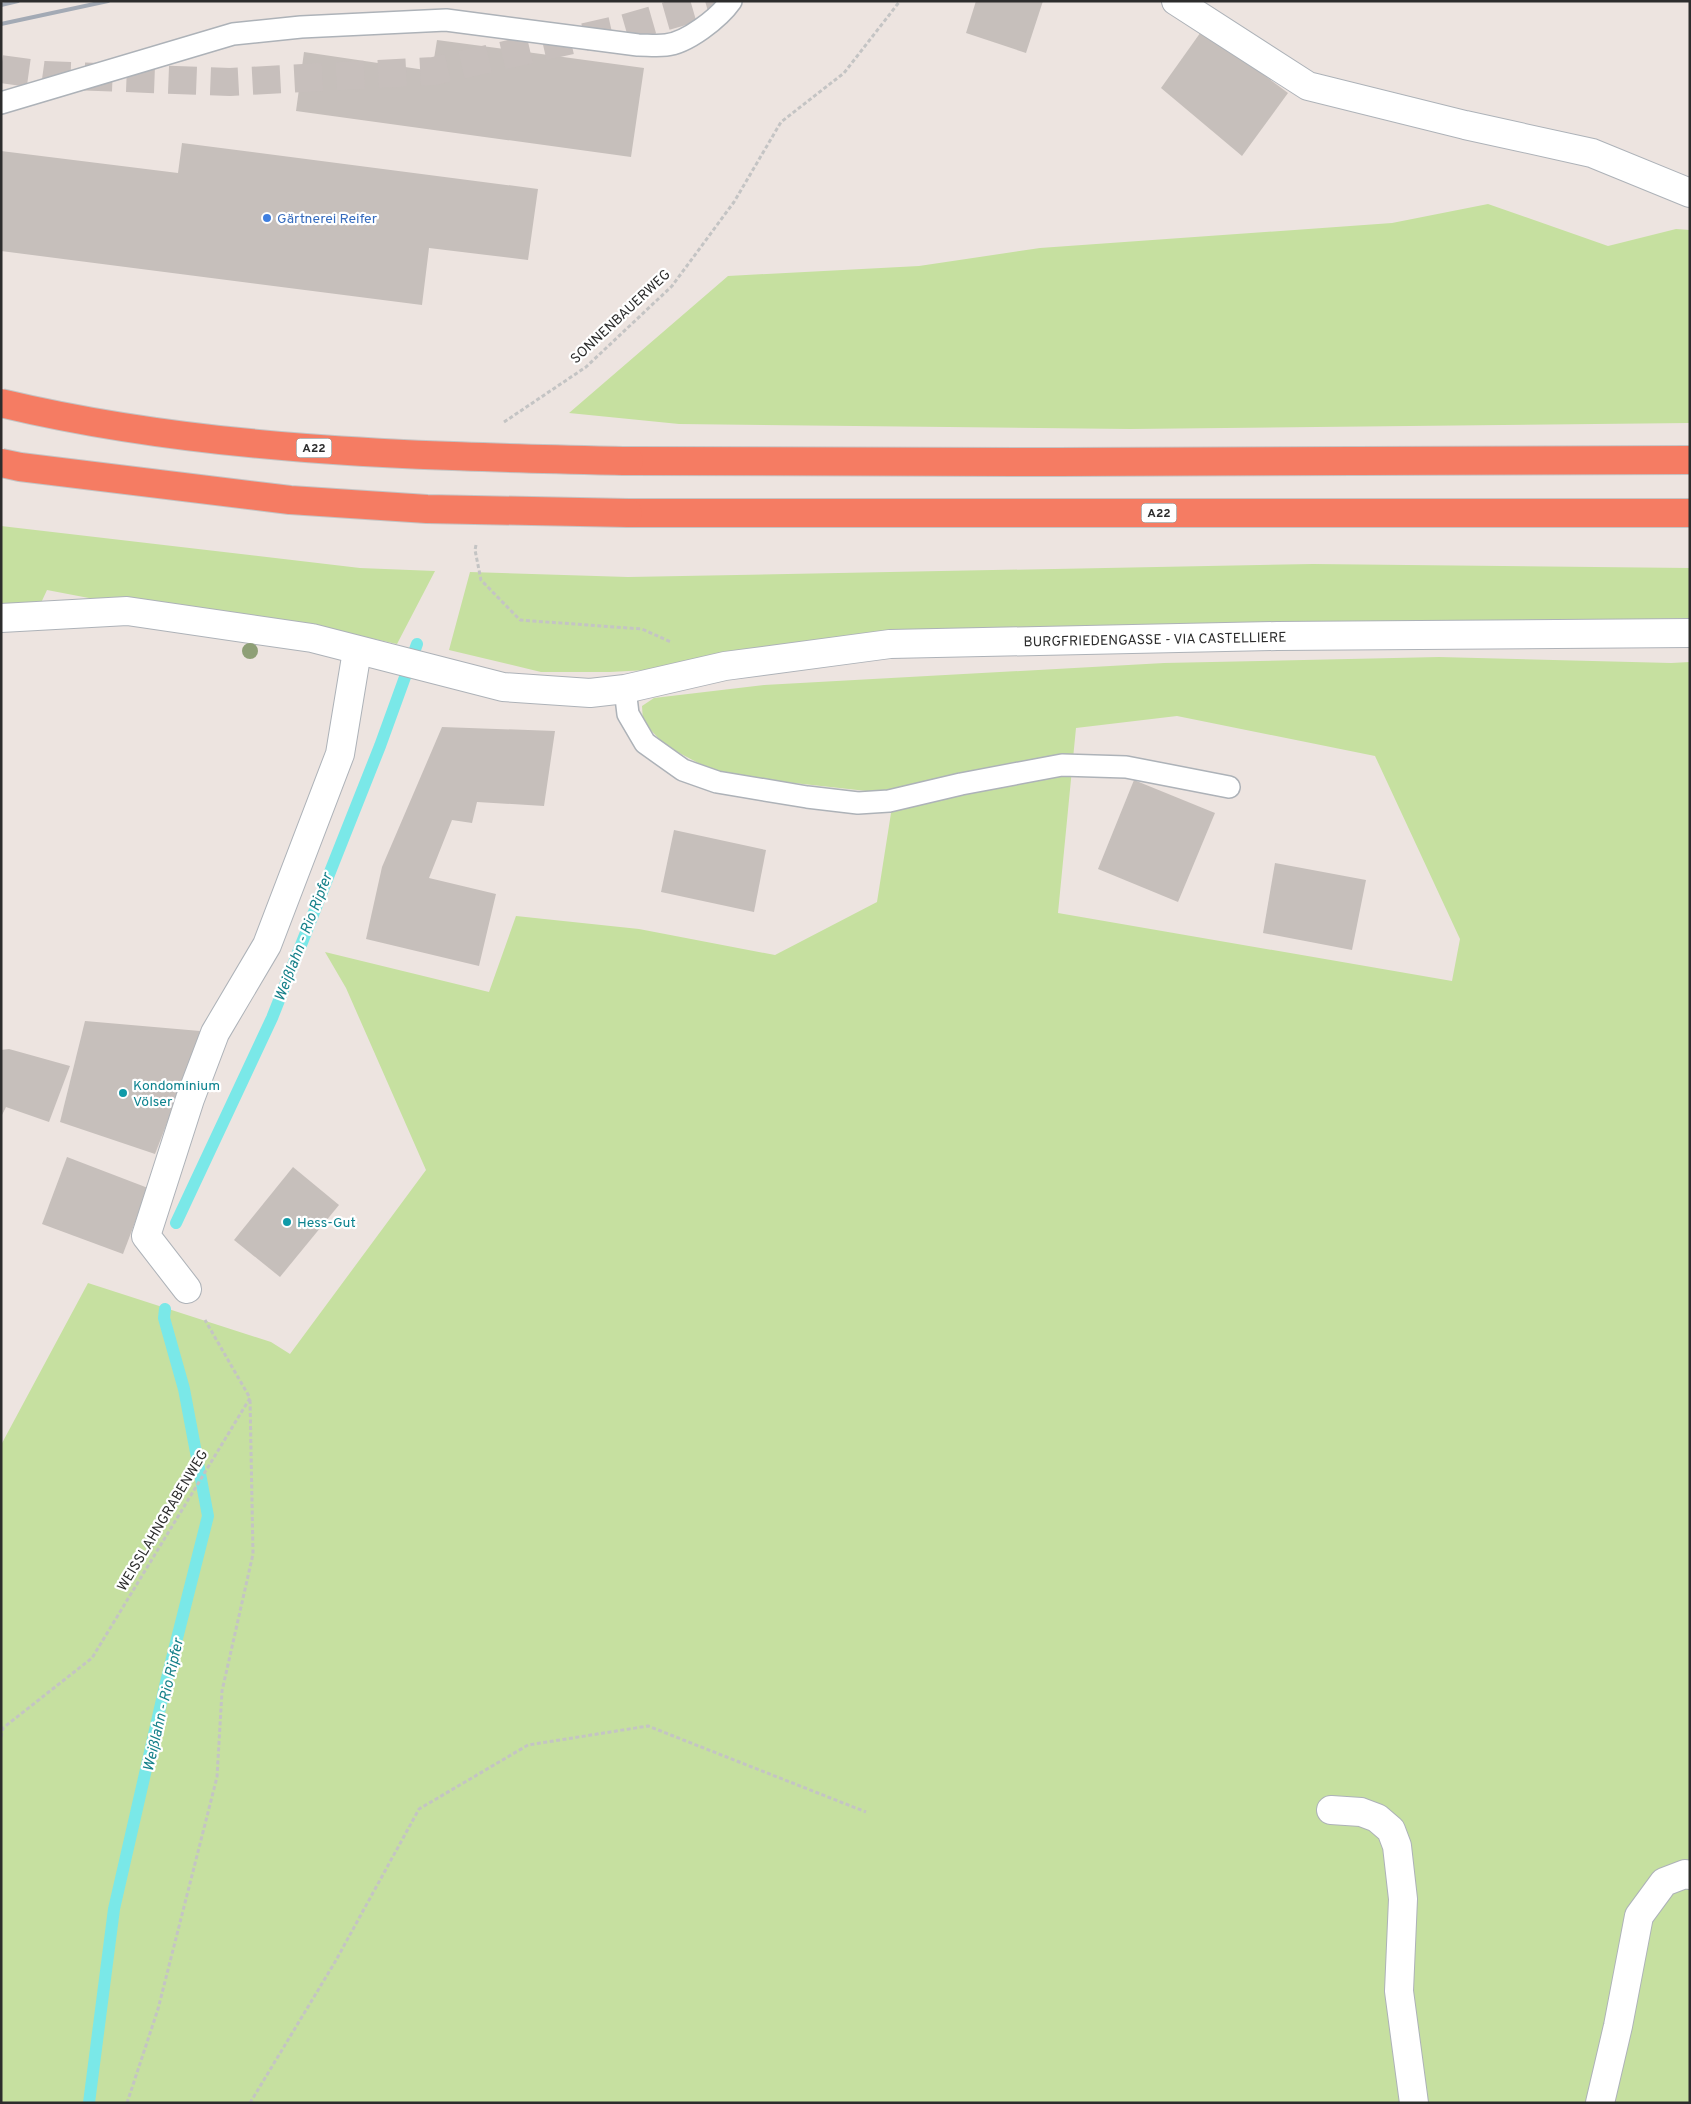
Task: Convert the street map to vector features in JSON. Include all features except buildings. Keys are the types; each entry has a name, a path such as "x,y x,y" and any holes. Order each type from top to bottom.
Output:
{"highway":[{"name":"A22","path":"1,403 149,431 292,447 454,457 629,461 1690,460"},
{"name":"A22","path":"1,463 20,467 290,500 426,510 628,513 1690,513"}],"street":[{"path":"1176,1 1308,86 1465,125 1592,153 1690,193"},
{"name":"BURGFRIEDENGASSE - VIA CASTELLIERE","path":"1,618 127,611 312,638 357,651 396,658 503,687 590,693 624,689 726,666 890,644 1277,636 1690,633"},
{"path":"187,1289 146,1236 190,1099 215,1033 266,945 340,754 357,651"},
{"path":"1331,1810 1361,1812 1378,1818 1392,1830 1397,1846 1403,1899 1399,1991 1414,2103"},
{"path":"1600,2103 1618,2026 1639,1916 1664,1882 1685,1874 1690,1875"}],"lane":[{"path":"1,103 233,34 301,27 446,20 638,45 667,45 696,33 726,9 731,1"},
{"path":"624,689 628,714 645,743 683,770 717,782 807,797 858,803 889,801 961,784 1062,765 1126,768 1229,787"}],"path":[{"name":"SONNENBAUERWEG","path":"497,427 586,367 672,286 734,202 781,122 844,73 900,1"},
{"path":"477,541 476,550 481,580 520,620 642,628 675,644"},
{"path":"127,2103 158,2009 216,1776 222,1691 253,1554 250,1398 187,1289"},
{"name":"WEISSLAHNGRABENWEG","path":"1,1737 3,1728 92,1658 250,1398"},
{"path":"250,2103 335,1962 419,1809 528,1745 648,1726 866,1812"}],"green space":[{"path":"1488,204 1608,246 1676,229 1690,230 1690,423 1130,429 679,424 569,413 728,276 919,266 1040,248 1392,223"},
{"path":"1,526 360,568 435,571 397,644 343,632 115,603 47,590 40,605 1,609"},
{"path":"1313,564 1690,568 1690,618 1537,622 610,672 541,672 449,650 470,572 628,577"},
{"path":"1439,657 1690,662 1690,2103 1,2103 1,1445 88,1283 271,1342 290,1354 426,1170 346,988 325,952 489,992 516,916 639,929 775,955 877,902 894,794 721,775 666,746 643,722 642,706 654,698 764,685 1164,663","holes":["1177,716 1375,756 1460,939 1452,981 1058,913 1076,728"]}],"waterway":[{"name":"Weißlahn - Rio Ripfer","path":"176,1223 272,1018 380,746 417,644"},
{"name":"Weißlahn - Rio Ripfer","path":"89,2103 114,1909 166,1682 208,1516 184,1389 164,1318 165,1309"}],"tunnel":[{"path":"1,69 44,75 230,82 434,71 625,28 719,1"}],"railway":[{"path":"1,5 18,1"},
{"path":"1,24 108,1"}],"place":[{"name":"Gärtnerei Reifer","path":"267,218"},
{"name":"Kondominium Völser","path":"123,1093"},
{"name":"Hess-Gut","path":"287,1222"}]}
